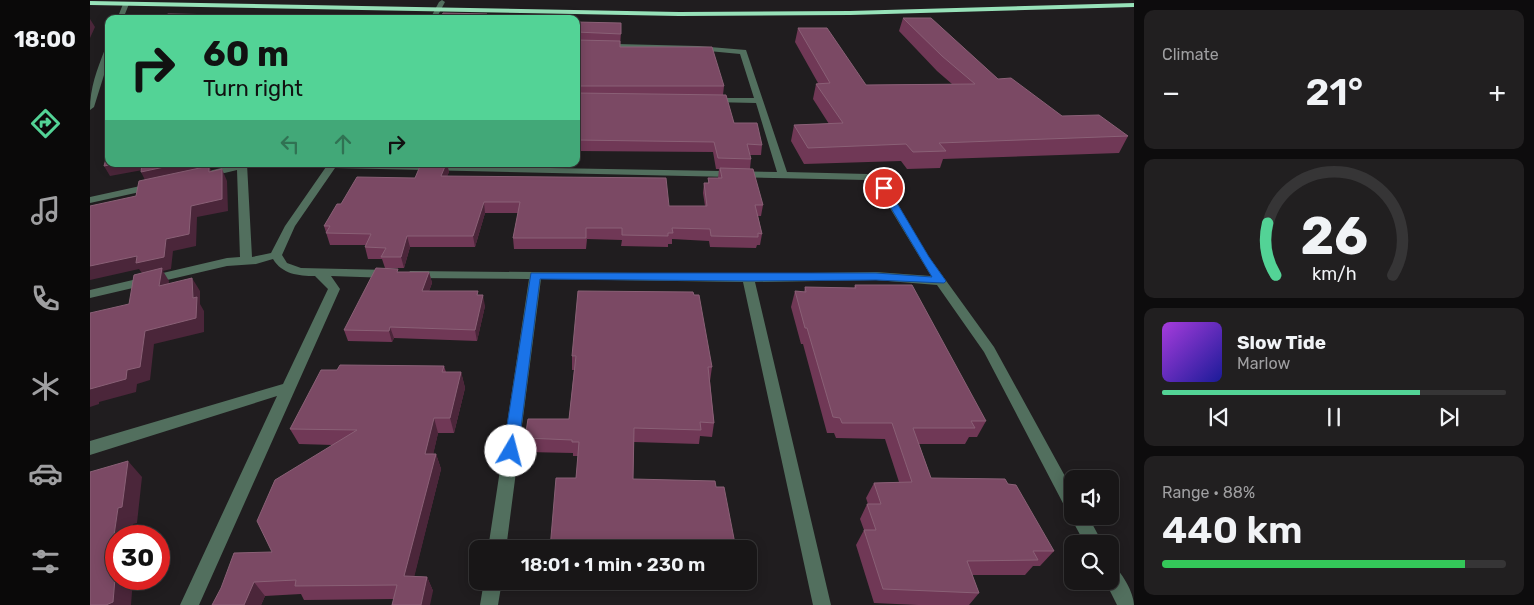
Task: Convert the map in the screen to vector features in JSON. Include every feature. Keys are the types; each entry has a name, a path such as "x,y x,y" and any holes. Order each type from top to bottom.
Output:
{"highway":[{"path":"340,0 640,5"},
{"path":"90,4 572,14 814,14 1134,5"}],"street":[{"path":"436,15 442,2"},
{"path":"122,15 126,4"},
{"path":"580,45 698,48 743,52 783,174"},
{"path":"90,107 105,60"},
{"path":"700,100 758,101"},
{"path":"194,176 233,167"},
{"path":"242,167 246,260"},
{"path":"276,255 290,226 330,167"},
{"path":"467,167 868,177 884,188 924,258 989,350 1064,489"},
{"path":"90,200 166,183"},
{"path":"276,255 282,266 300,272 319,273 748,278 876,276 940,281"},
{"path":"90,294 227,262 256,260 276,255"},
{"path":"189,605 334,289 330,281 319,273"},
{"path":"498,540 535,276"},
{"path":"748,278 822,605"},
{"path":"90,448 290,387"},
{"path":"489,605 492,590"},
{"path":"1119,590 1127,605"}],"building":[{"path":"443,13 487,14 487,15 442,15"},
{"path":"168,14 226,15 166,15"},
{"path":"903,18 931,18 998,79 1011,78 1062,116 1099,115 1128,136 939,143 946,151 913,152 906,144 808,148 794,125 843,123 816,84 830,83 798,28 827,28 866,85 975,84 942,56"},
{"path":"580,22 621,23 621,34 580,32"},
{"path":"580,40 620,41 620,47 712,47 724,86 580,86"},
{"path":"580,93 726,95 734,123 757,123 762,145 747,144 751,159 718,158 714,142 580,140"},
{"path":"142,167 164,167 141,172"},
{"path":"204,167 209,167 209,172 222,169 222,199 191,206 189,234 166,239 164,257 136,263 137,256 90,266 90,206 136,196 139,181"},
{"path":"420,167 445,167 441,176 666,178 669,206 707,206 704,183 709,183 708,178 722,178 720,168 753,169 763,205 755,205 762,234 758,233 758,237 711,236 710,229 672,228 673,233 668,233 668,236 622,235 622,228 586,228 586,238 513,238 520,202 484,202 473,236 407,236 401,257 381,257 386,248 365,247 371,234 326,233 330,226 324,226 337,204 341,204 357,177 415,178"},
{"path":"162,268 159,286 192,278 193,298 197,297 196,318 145,331 140,367 127,370 126,379 90,389 90,313 129,304 134,275"},
{"path":"376,268 398,269 397,272 429,272 422,291 478,291 477,295 483,295 475,330 390,327 389,331 344,330"},
{"path":"855,285 912,285 986,421 971,421 975,428 913,428 931,478 1005,479 1008,484 1016,485 1054,551 1033,551 1038,560 967,561 979,593 883,589 864,530 876,530 867,504 881,504 874,483 912,482 892,423 842,423 840,418 833,417 795,291 806,292 805,287 856,288"},
{"path":"578,291 693,292 694,295 699,295 712,367 708,367 714,423 700,422 701,430 634,428 633,479 715,481 716,487 724,487 734,540 551,540 556,478 576,478 579,442 525,438 528,419 569,419 576,356 572,356"},
{"path":"340,365 444,366 442,372 461,372 450,418 434,418 425,454 436,454 404,576 427,577 421,605 392,605 397,585 295,586 296,580 254,582 244,605 212,605 221,588 234,553 272,552 257,521 275,480 357,430 290,429 321,370 337,370"},
{"path":"128,461 122,507 118,508 116,525 105,525 105,590 114,590 113,602 106,605 90,605 90,472"}],"route":[{"path":"511,451 535,276 748,278 876,276 940,281 924,258 884,188"}]}
